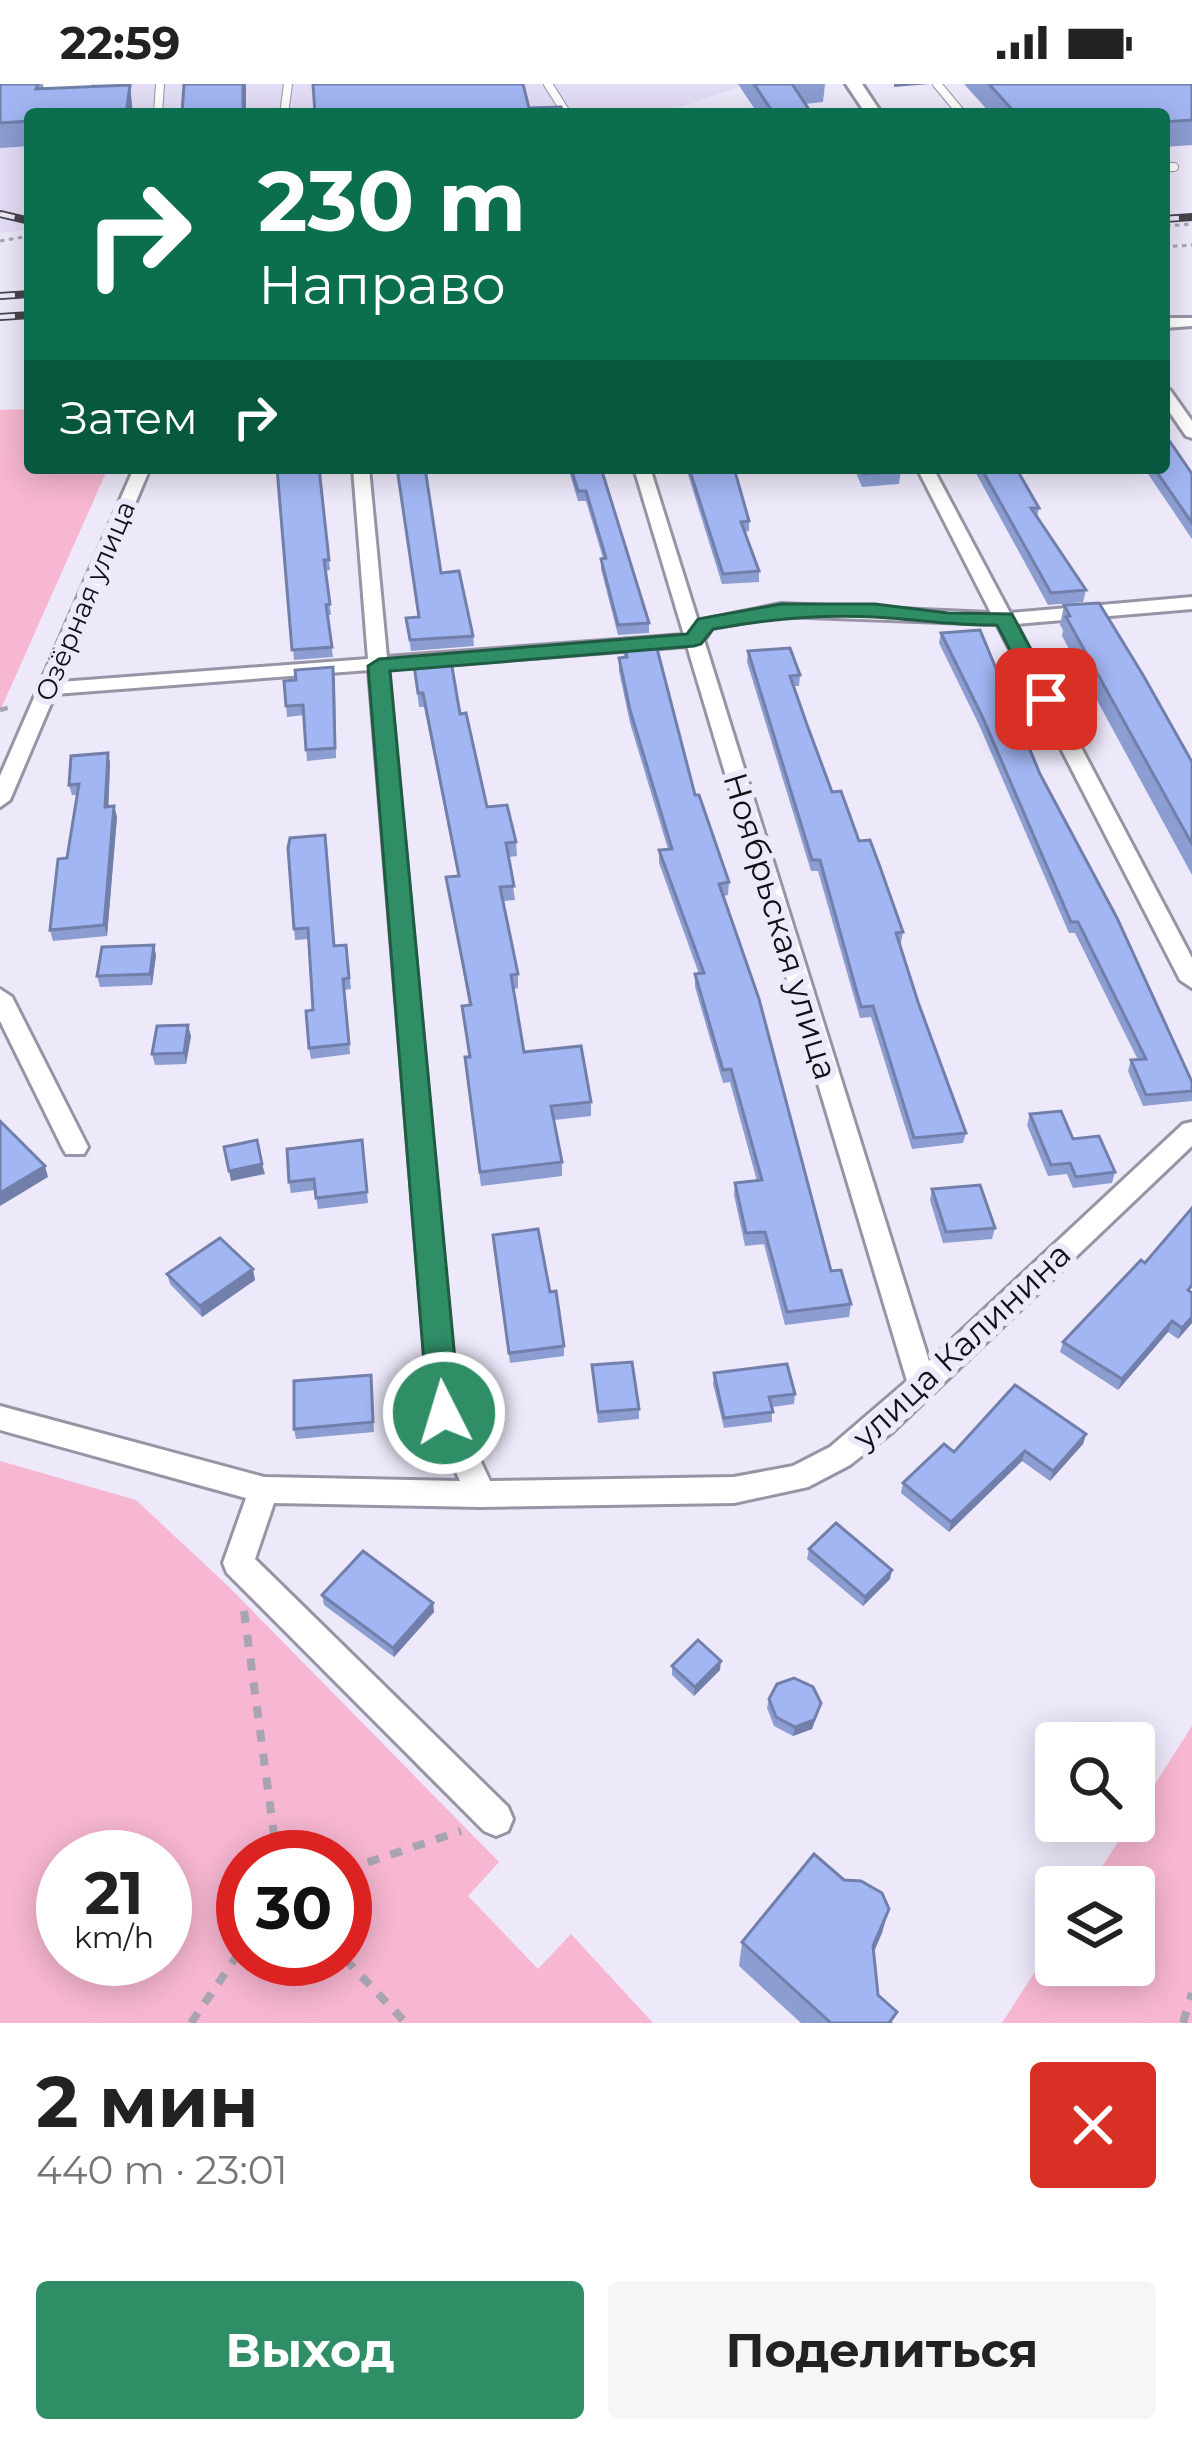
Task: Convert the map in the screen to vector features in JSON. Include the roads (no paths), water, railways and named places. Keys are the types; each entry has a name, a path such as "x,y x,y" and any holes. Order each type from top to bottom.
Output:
{"street":[{"path":"1170,402 1192,433"},
{"name":"Озёрная улица","path":"0,800 139,474"},
{"path":"362,474 444,1413 481,1494"},
{"name":"Ноябрьская улица","path":"644,474 922,1383"},
{"path":"928,474 1192,980"},
{"path":"46,689 694,640 706,623 781,610 1004,619 1192,604"},
{"path":"0,998 75,1147"},
{"name":"улица Калинина","path":"0,1418 264,1490 481,1494 734,1490 797,1478 840,1456 1192,1131"},
{"path":"264,1490 238,1563 496,1819"}],"lane":[{"path":"0,89 88,84"},
{"path":"937,84 957,108"}],"railway":[{"path":"0,214 24,220"},
{"path":"1170,219 1192,217"},
{"path":"0,296 24,294"},
{"path":"0,317 24,315"}]}
